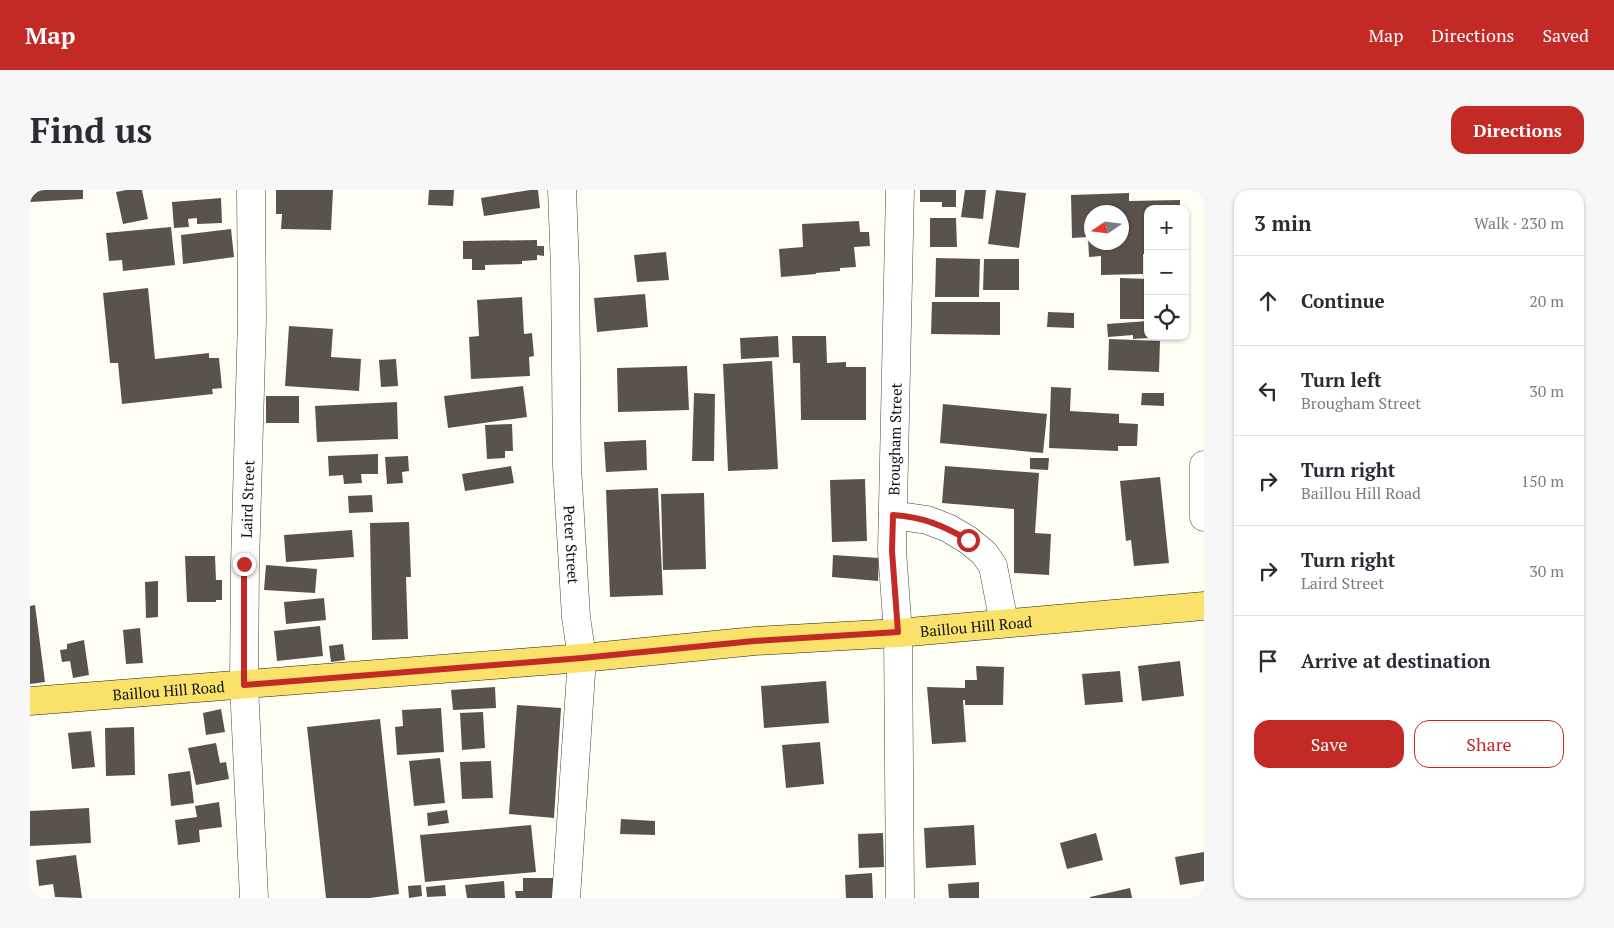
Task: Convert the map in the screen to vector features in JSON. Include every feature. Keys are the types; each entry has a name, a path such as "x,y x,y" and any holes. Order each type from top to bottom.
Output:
{"main road":[{"name":"Baillou Hill Road","path":"30,701 582,658 754,641 898,632 1204,606"}],"street":[{"name":"Laird Street","path":"251,190 252,319 244,564 244,685 254,898"},
{"name":"Peter Street","path":"562,190 565,268 567,466 576,617 582,658 566,898"},
{"name":"Brougham Street","path":"900,190 892,551 898,632 900,898"},
{"path":"1204,465 1204,517"},
{"path":"893,515 927,520 948,528 968,540 984,553 993,566 1004,623"}],"building":[{"path":"30,190 83,190 83,199 30,202"},
{"path":"142,190 148,219 123,224 116,192"},
{"path":"276,190 333,190 331,230 281,229 282,214 276,214"},
{"path":"429,190 454,190 453,206 428,205"},
{"path":"538,190 540,208 484,216 481,198"},
{"path":"920,190 956,190 956,207 942,207 942,202 920,202"},
{"path":"965,190 986,190 983,219 961,217"},
{"path":"996,190 1026,193 1019,248 988,244"},
{"path":"1129,193 1129,201 1180,200 1180,205 1144,205 1143,274 1101,275 1101,256 1089,257 1089,250 1129,250 1129,205 1084,205 1084,237 1072,238 1071,195"},
{"path":"221,198 222,223 197,224 197,218 188,219 189,227 174,228 172,202"},
{"path":"930,218 956,218 957,247 930,247"},
{"path":"859,221 860,232 869,232 870,246 854,247 856,267 840,268 840,271 781,277 779,249 803,247 802,224"},
{"path":"171,227 175,265 123,271 122,260 109,261 106,233"},
{"path":"231,229 234,257 183,264 181,235"},
{"path":"537,240 537,246 544,246 544,256 537,255 537,260 522,261 522,264 485,265 485,270 472,270 472,259 463,259 463,241"},
{"path":"666,252 669,280 637,282 634,255"},
{"path":"936,258 980,259 979,297 935,297"},
{"path":"984,259 1019,259 1019,290 983,290"},
{"path":"1120,278 1144,279 1144,319 1120,319"},
{"path":"148,288 155,359 209,353 209,358 219,358 222,388 212,389 213,394 122,404 118,363 110,363 103,293"},
{"path":"645,294 648,327 597,332 594,298"},
{"path":"522,297 524,334 532,333 534,356 529,357 530,376 471,379 469,337 479,336 477,300"},
{"path":"932,302 1000,302 1000,335 931,334"},
{"path":"1048,312 1074,313 1074,328 1047,327"},
{"path":"1144,321 1144,338 1133,339 1133,335 1108,337 1107,324"},
{"path":"289,326 333,329 331,357 361,359 359,391 285,386"},
{"path":"778,336 779,357 741,359 740,338"},
{"path":"792,336 826,336 827,363 846,362 846,367 866,367 866,420 801,420 800,363 793,363"},
{"path":"1109,339 1160,341 1159,372 1108,370"},
{"path":"396,359 398,386 381,387 379,360"},
{"path":"772,361 778,469 728,471 723,364"},
{"path":"687,366 689,410 618,412 617,368"},
{"path":"523,386 527,417 448,428 444,396"},
{"path":"1051,387 1071,388 1070,411 1119,414 1119,423 1138,424 1137,446 1118,446 1118,451 1049,448"},
{"path":"694,393 715,394 714,461 692,461"},
{"path":"1142,393 1164,393 1164,406 1141,405"},
{"path":"266,396 299,396 299,423 266,423"},
{"path":"397,402 398,439 317,442 315,406"},
{"path":"943,404 1047,414 1043,453 940,443"},
{"path":"512,424 513,451 505,451 505,458 487,459 485,425"},
{"path":"646,440 647,470 606,472 604,442"},
{"path":"378,454 378,474 361,474 362,483 344,484 343,475 329,476 328,456"},
{"path":"408,456 409,471 402,472 403,483 387,484 385,457"},
{"path":"1030,458 1049,458 1048,470 1030,469"},
{"path":"511,466 514,483 465,491 462,474"},
{"path":"945,466 1039,473 1035,533 1051,534 1049,575 1014,573 1014,509 942,503"},
{"path":"1160,477 1169,563 1134,566 1131,540 1126,541 1120,481"},
{"path":"865,479 867,541 832,542 830,480"},
{"path":"658,488 663,595 610,597 606,490"},
{"path":"704,493 706,569 663,570 661,494"},
{"path":"372,495 373,512 349,513 348,496"},
{"path":"409,522 411,577 406,577 408,639 372,640 370,523"},
{"path":"352,530 354,557 286,562 284,535"},
{"path":"833,555 879,558 878,581 832,577"},
{"path":"185,556 215,556 216,580 222,580 222,600 216,600 216,602 187,602"},
{"path":"266,565 317,569 315,593 264,590"},
{"path":"158,581 158,617 146,618 145,582"},
{"path":"324,598 326,620 286,624 284,602"},
{"path":"35,605 45,682 30,684 30,606"},
{"path":"320,626 323,656 277,661 274,631"},
{"path":"140,628 143,663 126,664 123,630"},
{"path":"84,640 89,675 73,678 70,661 62,662 60,650 67,649 67,644"},
{"path":"343,644 345,660 331,662 329,646"},
{"path":"1180,661 1184,696 1142,701 1138,666"},
{"path":"976,666 1004,667 1003,705 965,705 965,700 963,700 966,742 932,744 927,687 965,688 965,680 977,680"},
{"path":"1120,671 1123,702 1085,705 1082,674"},
{"path":"826,681 829,723 764,728 761,686"},
{"path":"495,687 496,708 453,710 451,690"},
{"path":"517,705 561,708 554,818 509,814"},
{"path":"441,708 444,752 397,755 395,727 403,726 402,710"},
{"path":"221,709 225,732 206,735 203,713"},
{"path":"483,712 485,748 462,750 460,713"},
{"path":"380,719 399,894 370,898 326,898 307,727"},
{"path":"134,727 135,775 106,776 105,728"},
{"path":"91,731 95,767 72,769 68,733"},
{"path":"820,742 824,784 786,788 782,745"},
{"path":"216,743 220,763 226,762 229,779 196,785 188,748"},
{"path":"440,758 445,803 414,806 409,761"},
{"path":"491,761 493,798 462,799 460,762"},
{"path":"190,771 194,803 171,806 168,774"},
{"path":"219,802 222,827 199,830 200,842 178,845 175,820 197,817 195,806"},
{"path":"89,808 91,843 30,846 30,811"},
{"path":"447,810 449,823 428,826 427,813"},
{"path":"621,819 655,821 655,835 620,834"},
{"path":"531,825 536,872 425,882 420,835"},
{"path":"974,825 976,865 926,868 924,828"},
{"path":"883,833 884,867 859,868 858,834"},
{"path":"1096,833 1103,860 1067,869 1060,843"},
{"path":"1204,852 1204,881 1180,885 1175,857"},
{"path":"76,855 82,898 55,897 53,884 39,886 36,860"},
{"path":"872,873 873,898 846,898 845,875"},
{"path":"523,878 553,878 553,898 516,898 515,891 523,891"},
{"path":"504,881 505,898 467,898 465,885"},
{"path":"979,882 979,898 949,898 948,884"},
{"path":"421,885 422,896 409,898 408,886"},
{"path":"445,885 446,896 427,897 426,887"},
{"path":"1130,888 1132,898 1090,898 1090,897"}],"route":[{"path":"244,564 244,685 582,658 754,641 898,632 892,551 893,515 927,520 948,528 968,540"}]}
